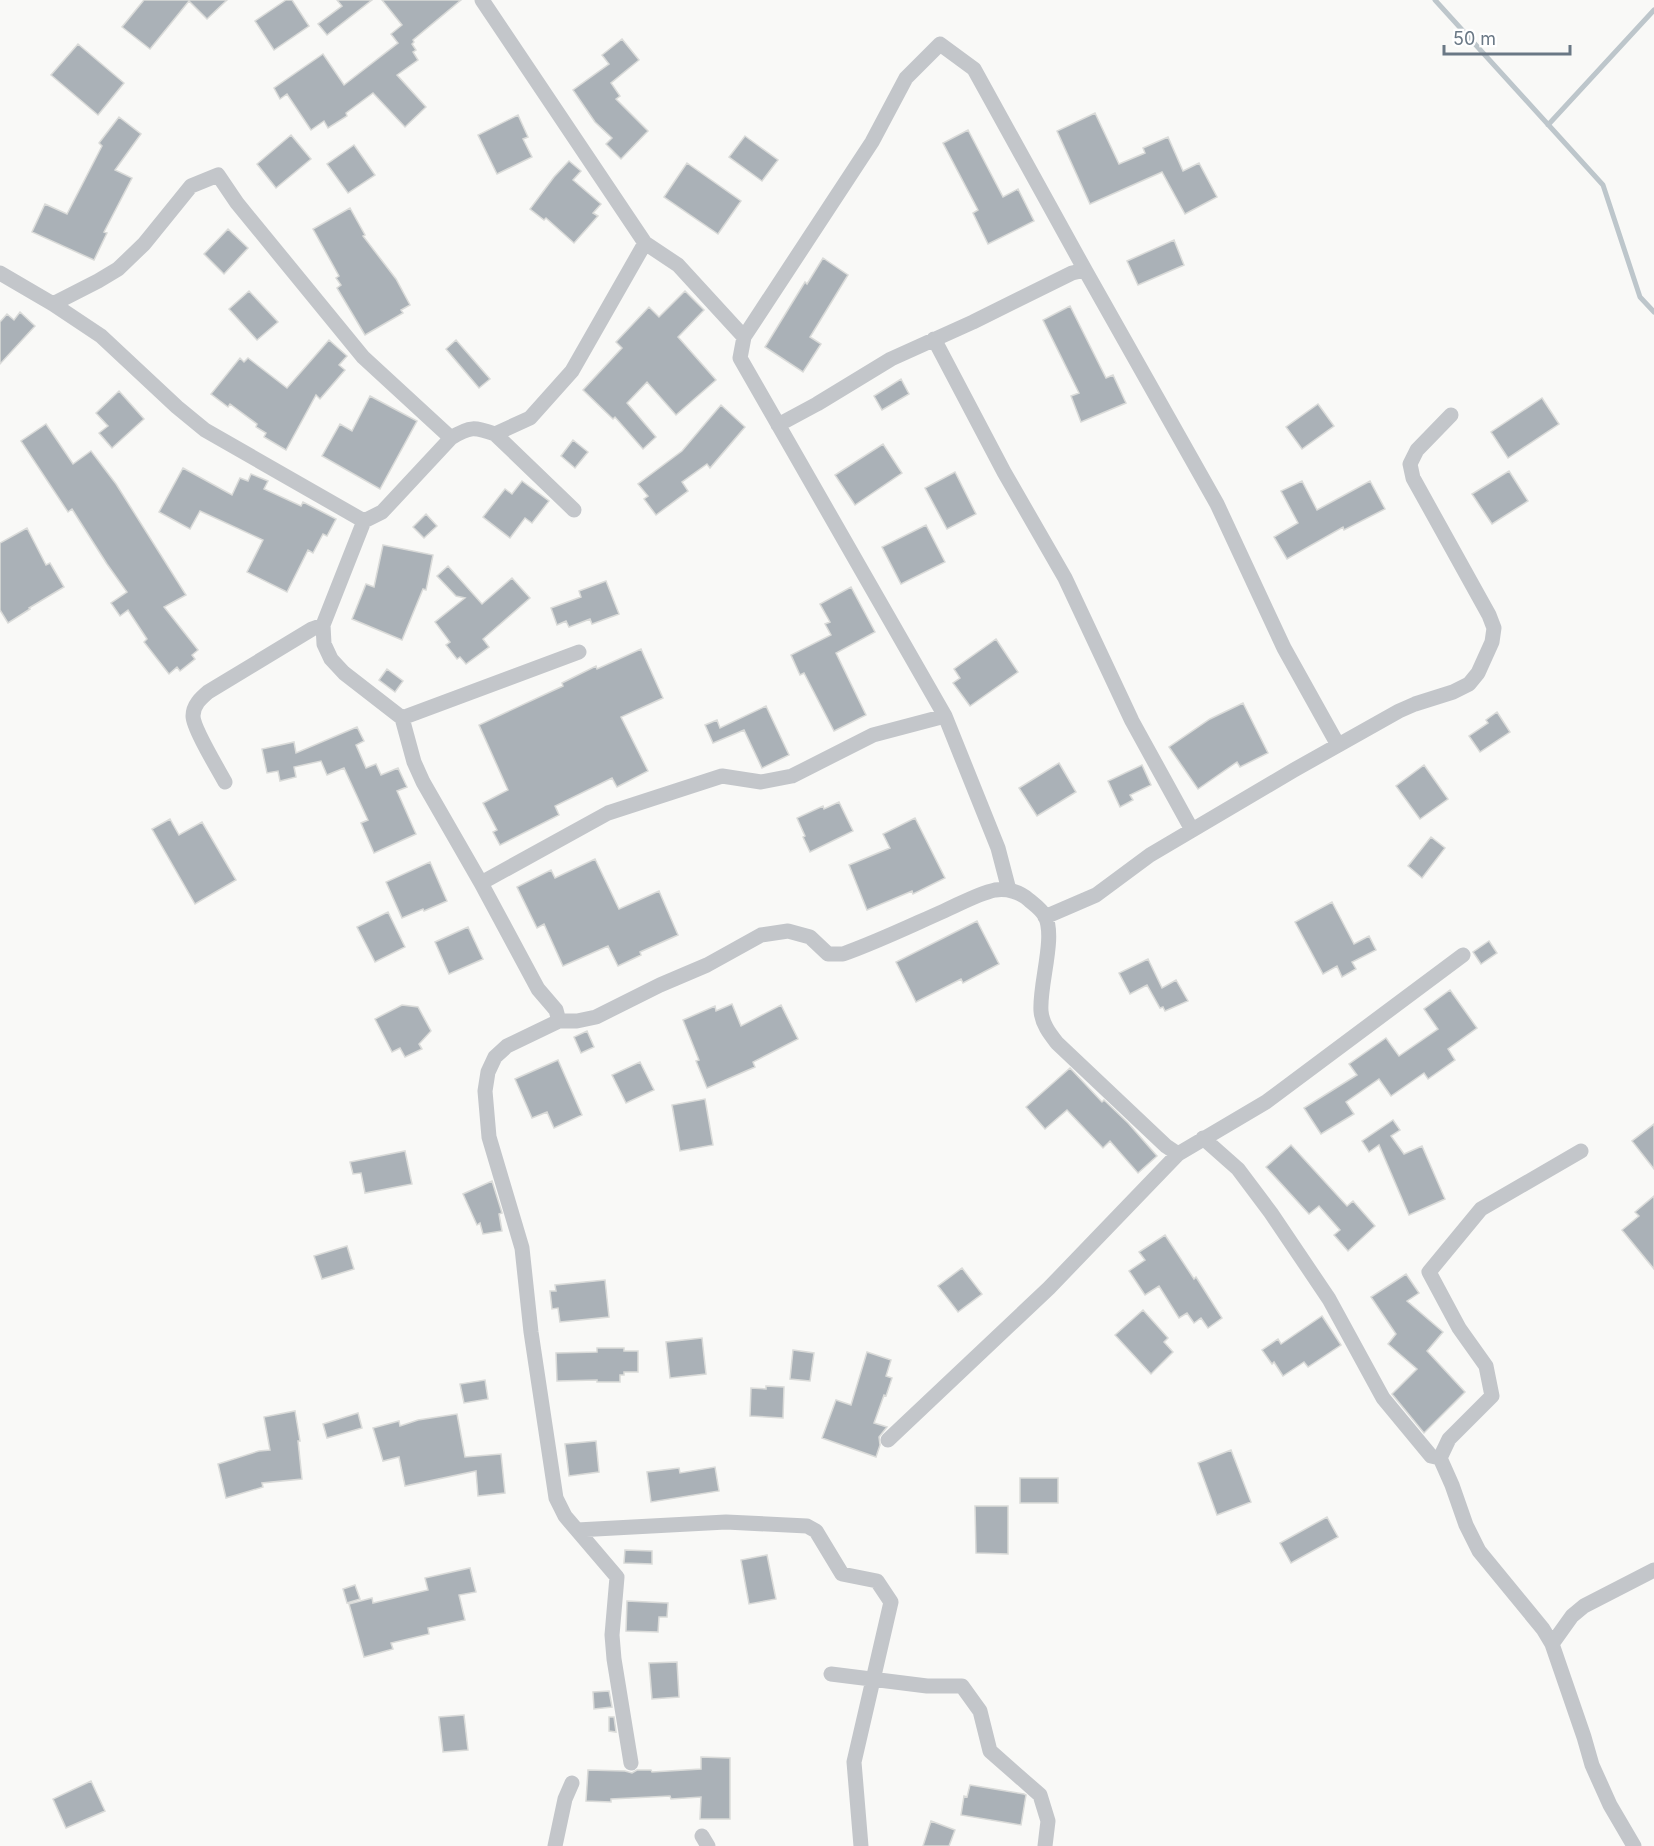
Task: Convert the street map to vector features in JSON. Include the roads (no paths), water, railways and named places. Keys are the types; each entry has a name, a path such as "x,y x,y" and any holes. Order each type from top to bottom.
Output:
{"street":[{"path":"482,0 645,243 678,265 744,337"},
{"path":"1009,890 998,848 945,716 740,358 744,337 872,142 906,78 940,44 974,69 1217,504 1284,648 1338,745"},
{"path":"54,304 118,269 144,244 191,186 218,175 254,225 363,357 451,438"},
{"path":"495,434 530,418 572,370 645,243"},
{"path":"778,425 891,359 1072,273 1085,270"},
{"path":"0,273 54,304 101,336 205,430 364,521"},
{"path":"934,339 1004,472 1065,578 1132,721 1192,830"},
{"path":"1045,917 1096,895 1150,855 1338,745 1415,704 1453,692 1469,684 1479,673 1492,642 1494,628 1413,478 1410,464 1417,450 1451,415"},
{"path":"559,1021 556,1010 538,989 423,782 414,762 402,718 344,673 331,659 324,644 323,625 364,521 382,512 451,438 464,430 479,429 495,434 574,510"},
{"path":"225,782 196,728 193,715 198,701 208,692 312,629 323,625"},
{"path":"402,718 579,652"},
{"path":"481,883 608,813 722,776 761,782 792,776 873,735 945,716"},
{"path":"631,1763 612,1635 617,1577 564,1516 556,1498 531,1332 522,1248 489,1137 484,1091 488,1072 495,1057 507,1046 559,1021 577,1021 596,1017 660,985 707,965 761,934 788,931 810,937 828,954 843,954 972,898 996,890 1009,890 1024,896 1039,908 1049,927 1041,988 1041,1013 1046,1028 1066,1051 1166,1146 1178,1154"},
{"path":"888,1440 1049,1288 1178,1154 1266,1102 1463,955"},
{"path":"1203,1138 1238,1169 1271,1213 1329,1299 1383,1398 1431,1456 1440,1458"},
{"path":"1581,1151 1481,1209 1429,1272 1459,1328 1486,1366 1492,1396 1449,1439 1440,1458 1466,1525 1479,1551 1543,1629 1552,1644 1592,1765 1610,1805 1634,1846"},
{"path":"577,1530 726,1522 807,1526 816,1532 842,1574 877,1581 891,1602 854,1762 861,1846"},
{"path":"1552,1644 1572,1616 1584,1606 1654,1570"},
{"path":"831,1674 927,1686 962,1686 980,1711 990,1751 1040,1795 1048,1821 1045,1846"},
{"path":"555,1846 565,1799 572,1783"}],"waterway":[{"path":"1435,0 1603,185 1640,297 1654,312"},
{"path":"1548,125 1654,10"}]}
